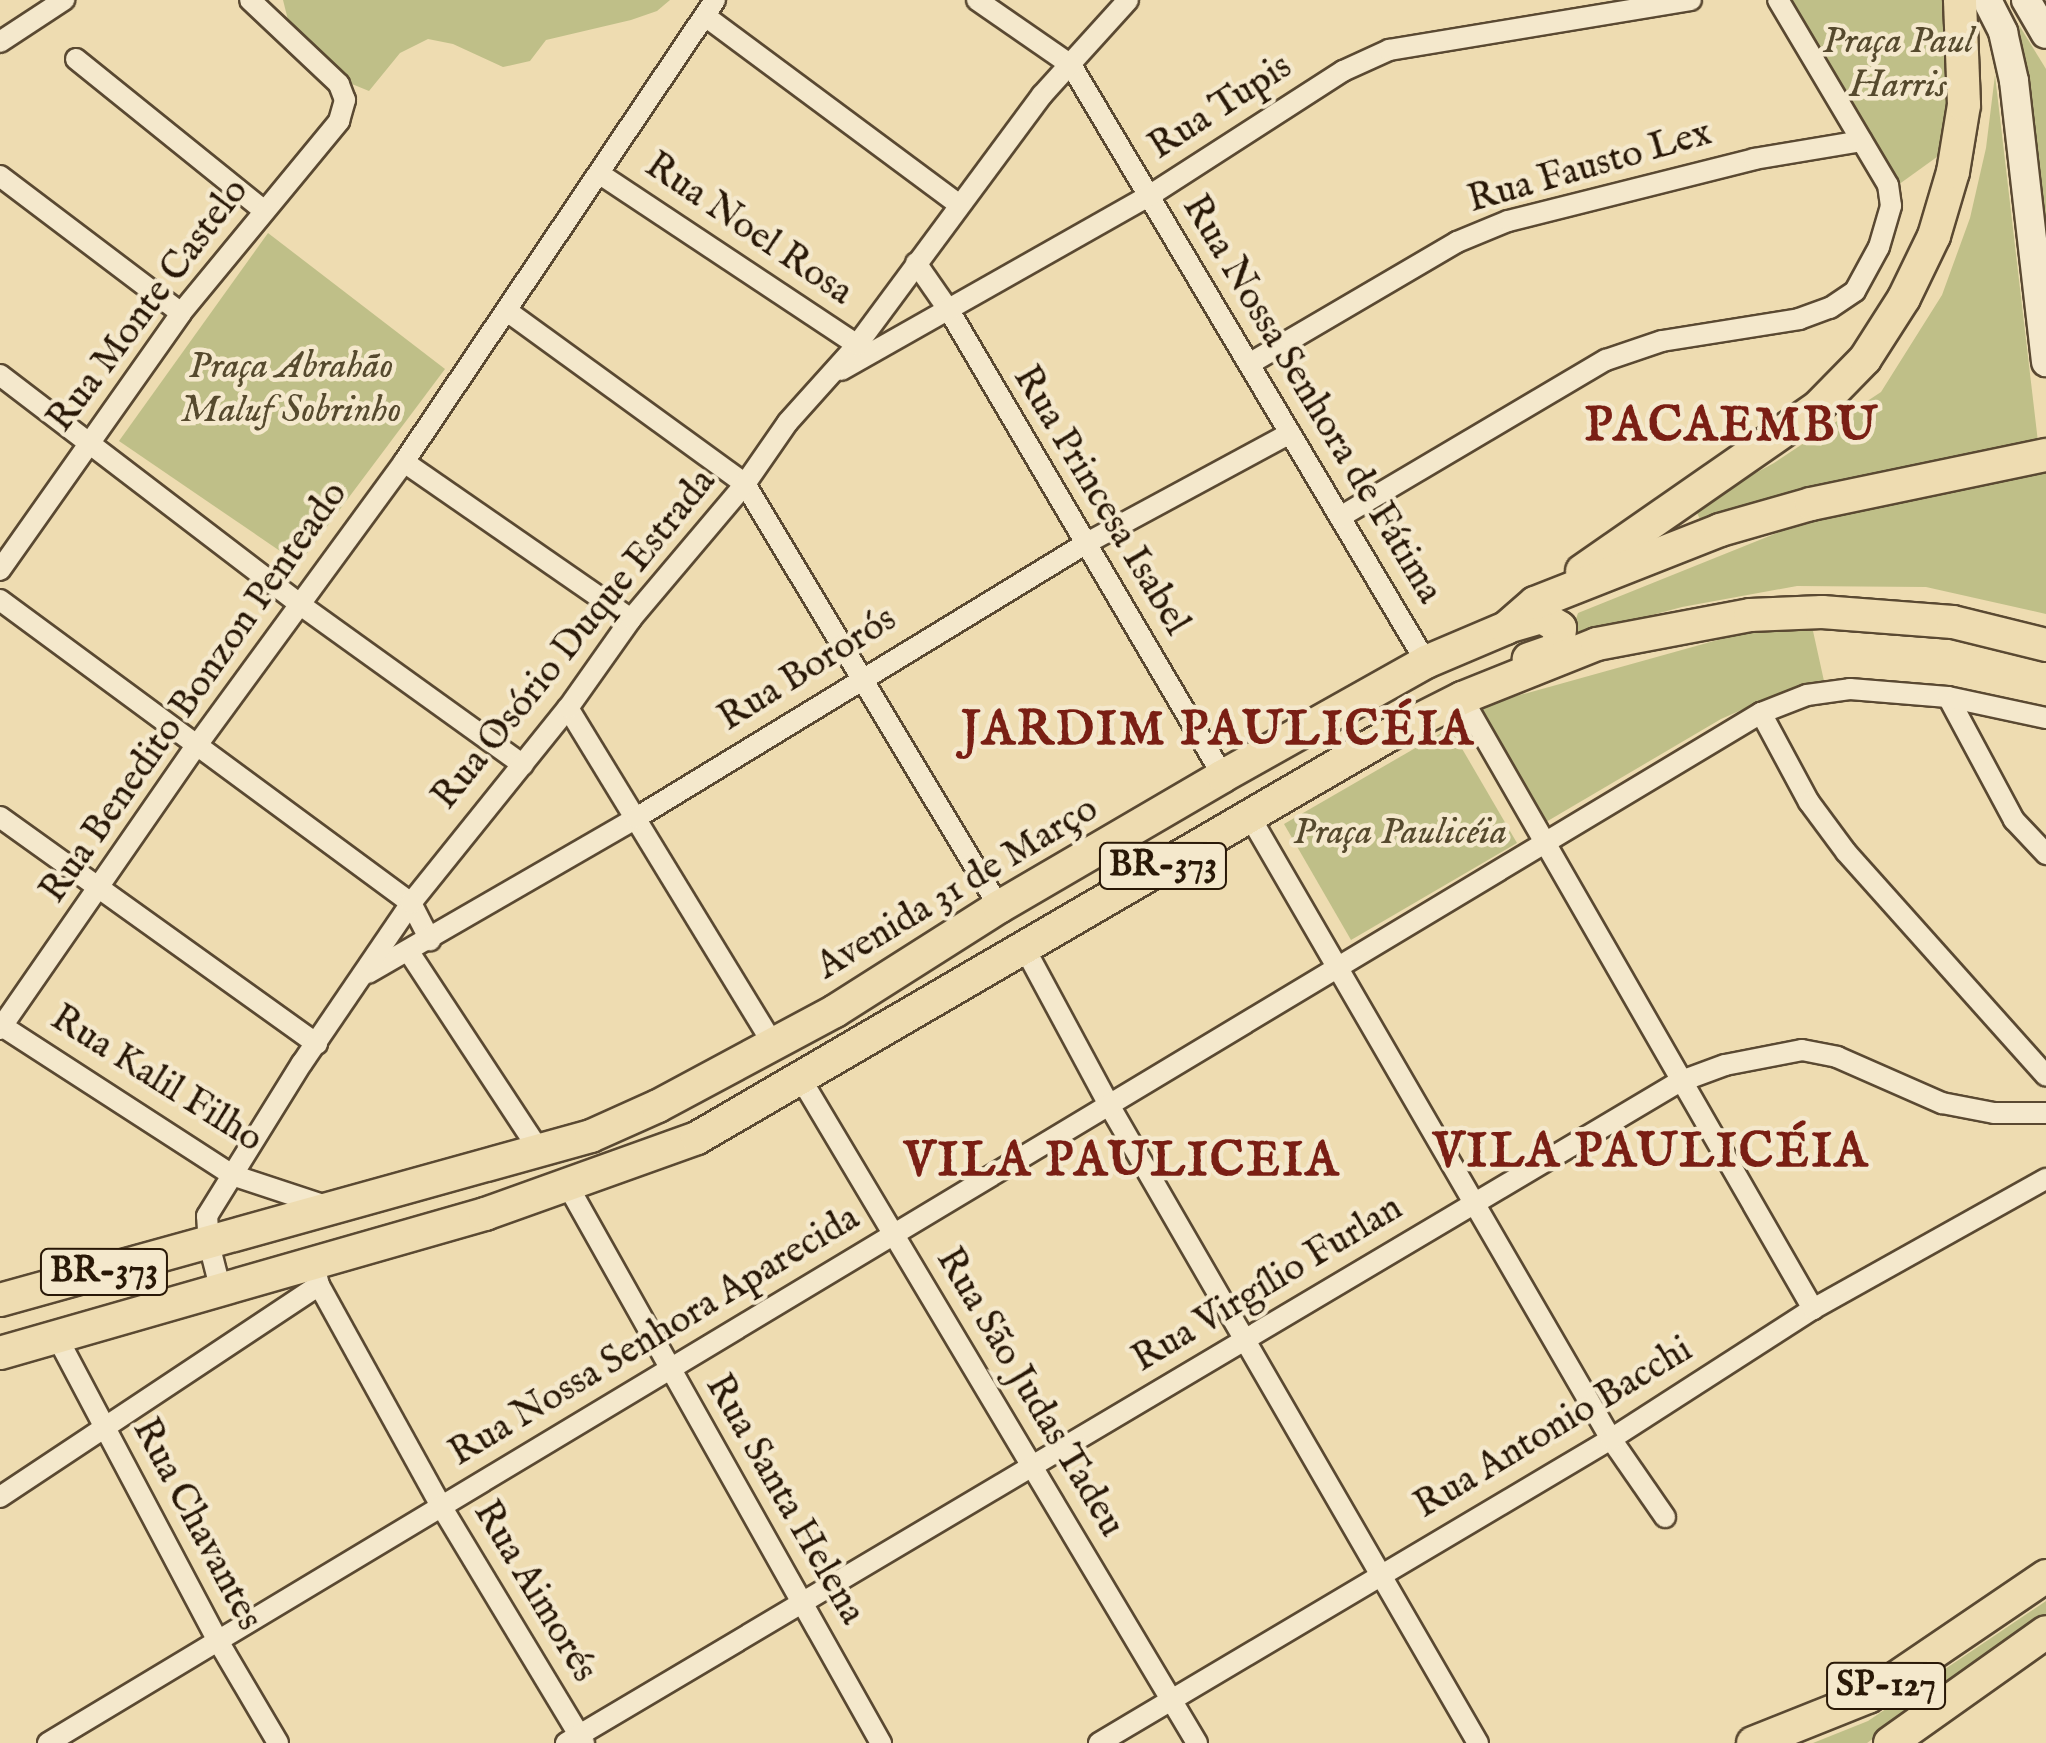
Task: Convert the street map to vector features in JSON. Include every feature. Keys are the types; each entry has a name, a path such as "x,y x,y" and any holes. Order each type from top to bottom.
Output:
{"main road":[{"path":"1535,603 1818,406 1865,359 1904,298 1934,236 1953,172 1964,105 1960,0"},
{"path":"1988,0 2004,32 2014,80 2042,285 2046,362"},
{"path":"2026,0 2046,34"},
{"name":"Avenida 31 de Março","path":"0,1300 541,1153 658,1106 836,1011 999,907 1222,776 1426,662 1495,633 1535,603 1720,530 1811,504 2046,454"},
{"name":"BR-373","path":"0,1353 221,1291 317,1275 645,1159 729,1121 801,1080 1389,735 1462,698 1597,644 1750,615 1822,612 1953,622 2046,645"},
{"path":"1389,735 1378,715 1382,708 1450,667 1495,633 1542,617 1560,628 1558,648 1488,674 1462,698"},
{"path":"836,1011 848,1030 851,1050"},
{"path":"729,1121 723,1114 726,1104 773,1061 774,1045"},
{"name":"SP-127","path":"1760,1742 1868,1697 2046,1576"},
{"name":"SP-127","path":"1890,1743 2046,1632"}],"street":[{"path":"0,42 64,0"},
{"name":"Rua Monte Castelo","path":"0,570 182,313 262,209 339,121 344,100 338,84 250,0"},
{"name":"Rua Nossa Senhora de Fátima","path":"977,0 1071,65 1426,662"},
{"name":"Rua Osório Duque Estrada","path":"221,1291 208,1244 207,1216 411,903 568,708 631,619 745,484 788,422 857,345 958,204 1128,0"},
{"name":"Rua Tupis","path":"826,378 950,312 1149,196 1343,71 1390,50 1691,0"},
{"path":"1340,518 1606,360 1662,341 1772,326 1830,308 1855,291 1878,246 1891,206 1888,184 1778,0"},
{"path":"710,8 958,204"},
{"name":"Rua Benedito Bonzon Penteado","path":"1,1027 197,745 404,462 710,8"},
{"path":"76,59 262,209"},
{"name":"Rua Fausto Lex","path":"1249,364 1457,242 1546,208 1754,158 1862,141"},
{"name":"Rua Noel Rosa","path":"600,174 857,345"},
{"path":"0,176 182,313"},
{"name":"Rua Princesa Isabel","path":"916,263 950,312 1222,776"},
{"path":"506,311 745,484 999,907"},
{"path":"0,375 302,606 523,765"},
{"name":"Rua Bororós","path":"366,974 636,818 858,678 1085,544 1290,432"},
{"path":"404,462 631,619"},
{"path":"0,600 411,903 430,940"},
{"name":"Rua Nossa Senhora Aparecida","path":"48,1743 1761,713 1807,695 1850,689 1948,698 2046,718"},
{"path":"1462,698 1813,1309"},
{"path":"1948,698 2014,820 2046,854"},
{"path":"568,708 774,1045"},
{"path":"1761,713 1809,802 1846,852 2046,1076"},
{"path":"1249,816 1611,1439 1664,1518"},
{"path":"0,817 317,1044"},
{"path":"1024,947 1109,1105 1478,1743"},
{"path":"409,952 541,1153"},
{"name":"Rua Kalil Filho","path":"1,1027 232,1175 332,1208"},
{"name":"Rua Virgílio Furlan","path":"577,1740 1472,1202 1680,1082 1724,1065 1802,1050 1837,1057 1942,1102 1994,1112 2046,1113"},
{"name":"Rua São Judas Tadeu","path":"801,1080 1197,1743"},
{"name":"Rua Antonio Bacchi","path":"1100,1743 1611,1439 1813,1309 2046,1178"},
{"name":"Rua Santa Helena","path":"568,1186 881,1743"},
{"path":"0,1497 106,1430 317,1275"},
{"name":"Rua Aimorés","path":"317,1275 441,1506 577,1740"},
{"name":"Rua Chavantes","path":"57,1337 218,1641 278,1743"}],"green space":[{"path":"283,0 670,0 657,11 631,20 546,40 530,61 503,67 453,44 428,39 400,53 369,91 347,82 304,44 288,20"},
{"name":"Praça Paul Harris","path":"1788,0 1951,0 1948,149 1898,185"},
{"path":"2019,25 2046,69 2046,222"},
{"path":"1995,75 2038,442 1700,519 1695,509 1704,501 1774,463 1881,392 1942,295 1970,218 1986,148"},
{"name":"Praça Abrahão Maluf Sobrinho","path":"268,233 445,369 299,564 119,441"},
{"path":"2046,473 2046,614 1926,587 1797,586 1682,607 1570,637 1578,613 1819,516"},
{"path":"1757,629 1813,631 1824,681 1775,695 1721,719 1546,822 1477,707"},
{"name":"Praça Paulicéia","path":"1450,728 1517,843 1351,940 1284,824"},
{"path":"2046,1601 2046,1615 1867,1743 1813,1743 1868,1721"}],"district":[{"name":"PACAEMBU","path":"1732,428"},
{"name":"JARDIM PAULICÉIA","path":"1218,732"},
{"name":"VILA PAULICÉIA","path":"1651,1154"},
{"name":"VILA PAULICEIA","path":"1122,1163"}]}
